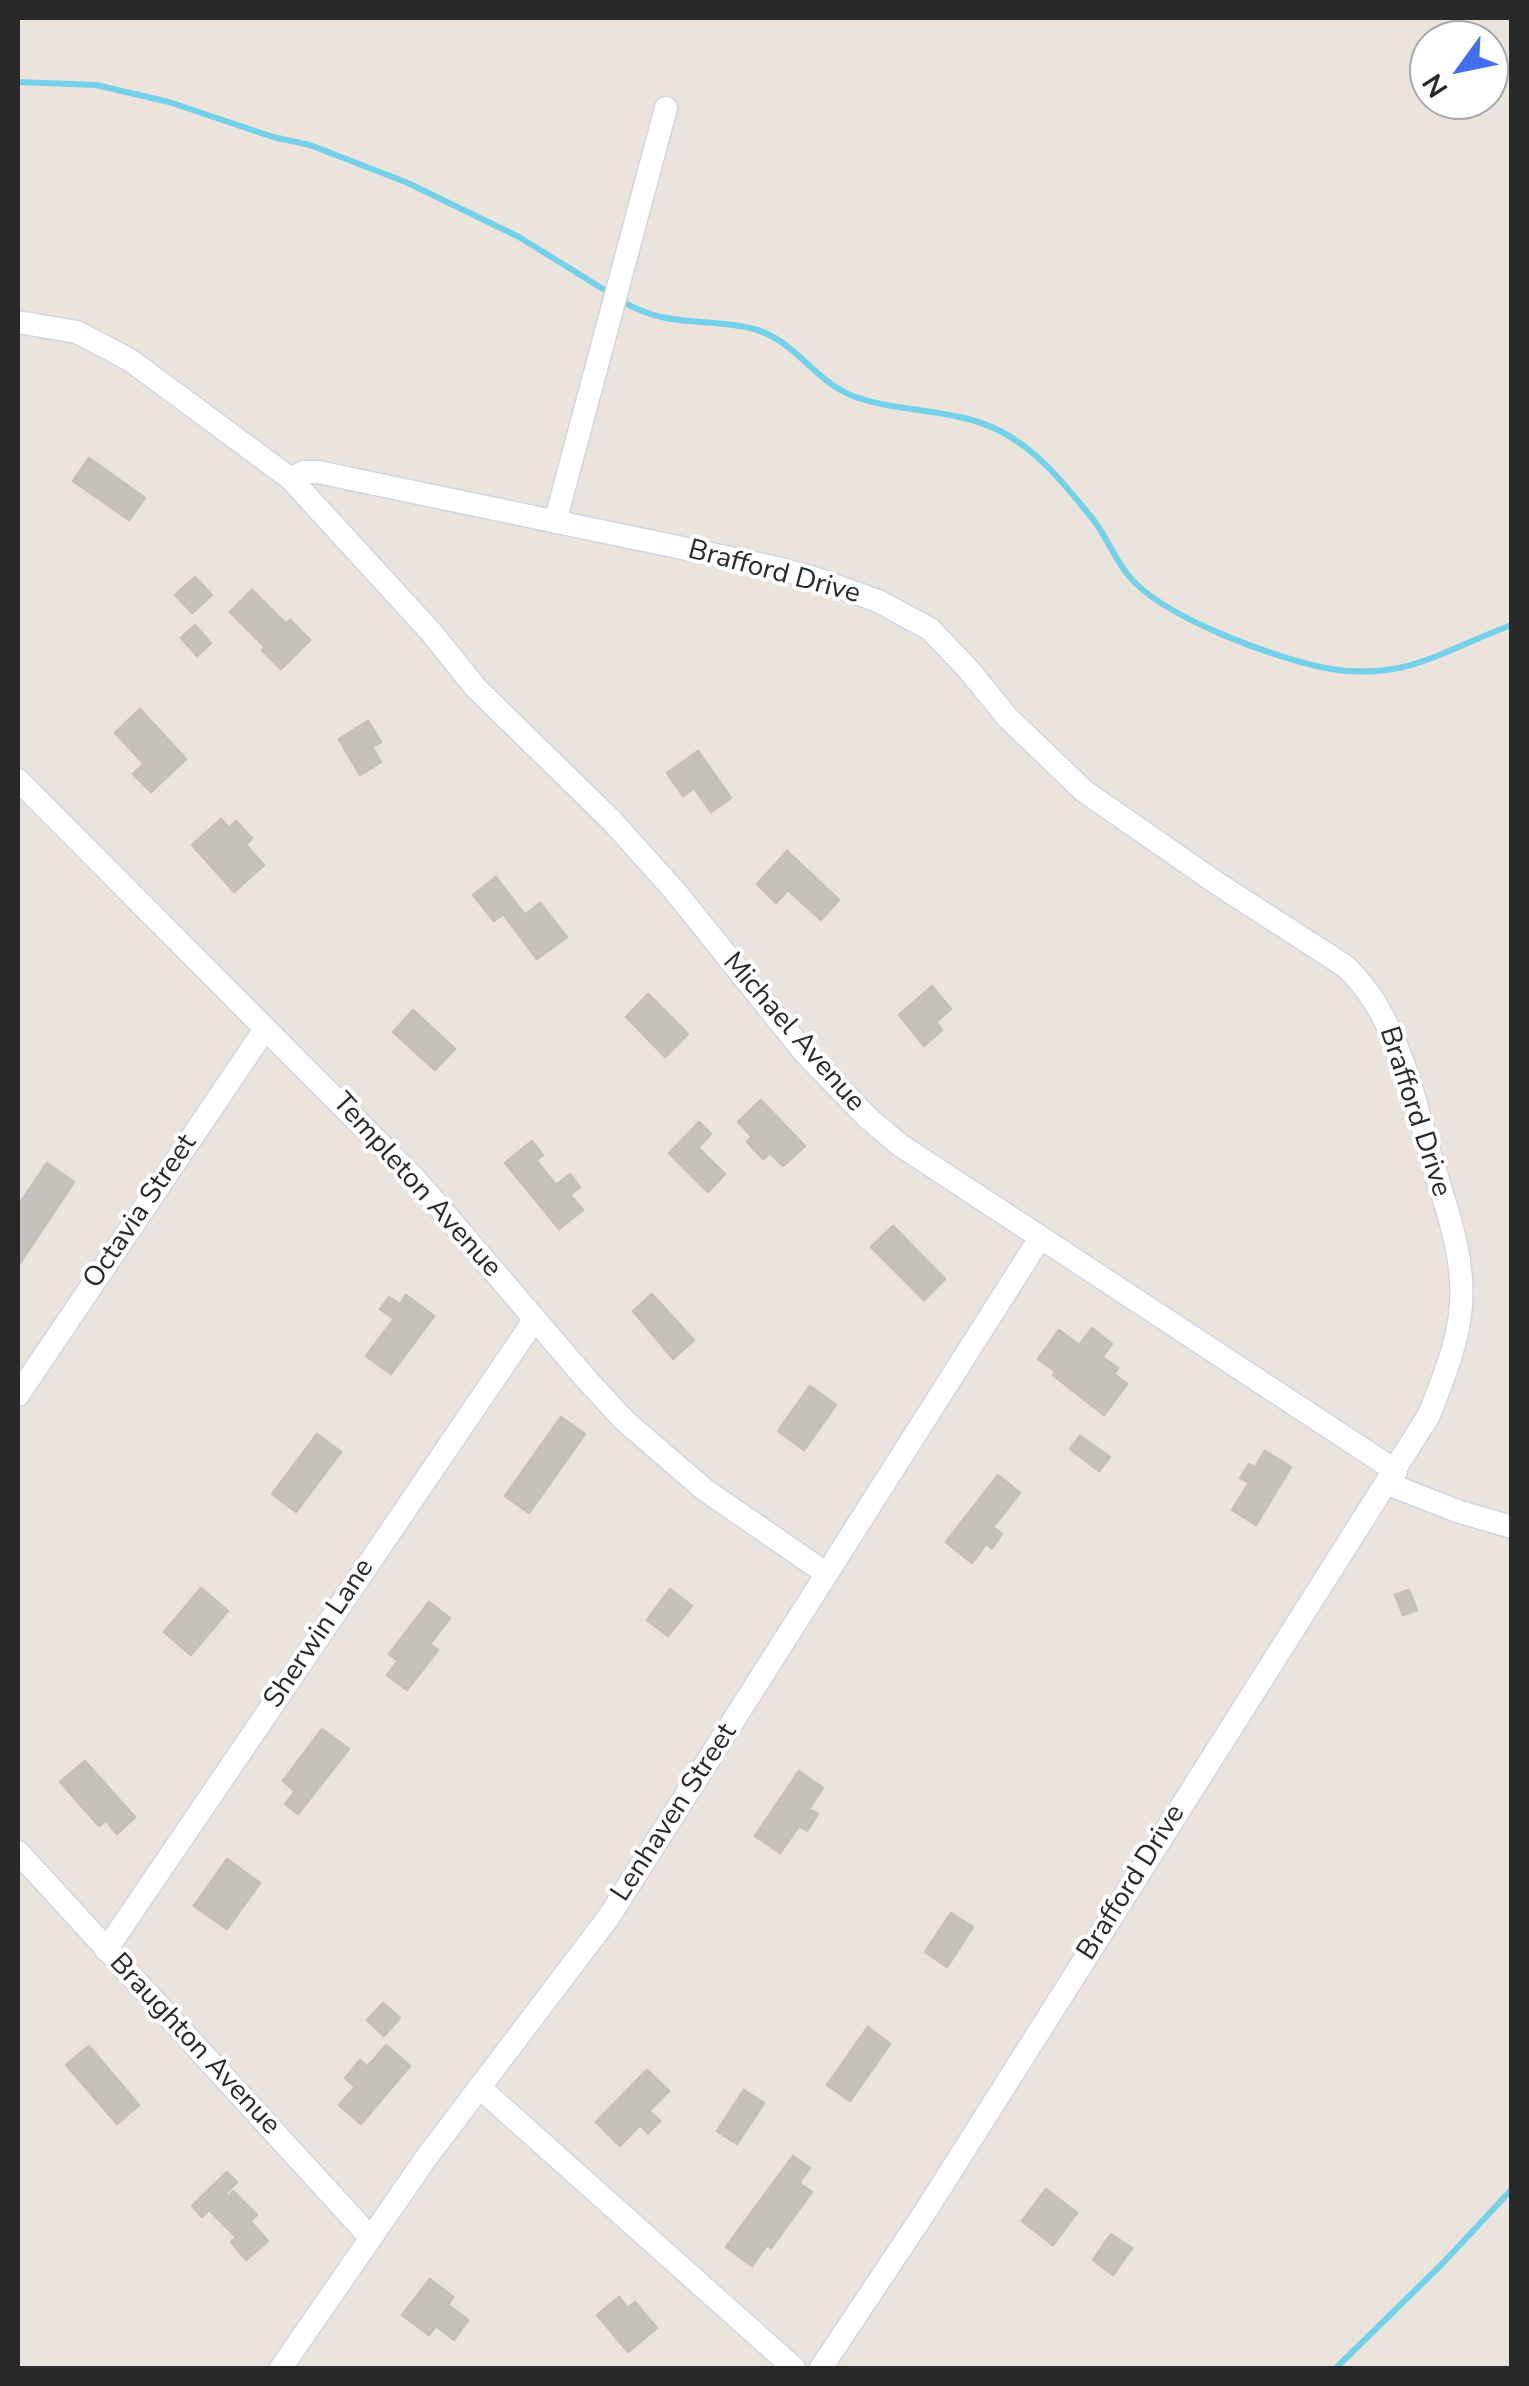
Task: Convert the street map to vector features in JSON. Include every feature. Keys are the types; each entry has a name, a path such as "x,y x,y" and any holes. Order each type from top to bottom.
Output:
{"street":[{"path":"555,522 666,108"},
{"path":"18,322 77,332 130,360 291,479"},
{"name":"Brafford Drive","path":"291,479 304,472 318,472 814,578 878,601 930,629 1007,717 1084,791 1358,978 1388,1027 1405,1066 1452,1232 1462,1276 1462,1303 1451,1360 1429,1415 918,2224 821,2368"},
{"name":"Michael Avenue","path":"291,479 431,632 476,688 674,890 804,1053 900,1145 1392,1477 1460,1512 1512,1527"},
{"name":"Templeton Avenue","path":"18,780 415,1178 587,1380 675,1466 827,1574"},
{"name":"Octavia Street","path":"18,1395 265,1029"},
{"name":"Lenhaven Street","path":"280,2368 479,2087 608,1918 1040,1238"},
{"name":"Sherwin Lane","path":"106,1950 534,1320"},
{"name":"Braughton Avenue","path":"18,1852 371,2238"},
{"path":"479,2087 794,2368"}],"building":[{"path":"89,458 145,498 129,520 73,481"},
{"path":"195,577 212,595 192,613 175,595"},
{"path":"252,590 286,624 290,620 310,640 281,669 230,612"},
{"path":"195,625 211,643 197,656 181,638"},
{"path":"140,709 186,759 151,792 133,774 144,764 115,733"},
{"path":"368,721 381,742 372,747 381,762 360,775 339,739"},
{"path":"698,751 731,798 711,812 694,788 683,796 667,773"},
{"path":"221,819 229,828 236,821 252,838 246,845 264,865 234,892 192,845"},
{"path":"787,851 839,900 821,920 788,890 776,903 757,884"},
{"path":"496,877 525,915 540,903 567,937 537,959 503,914 494,921 473,895"},
{"path":"932,986 951,1009 936,1022 942,1030 924,1046 899,1015"},
{"path":"648,994 688,1034 665,1057 626,1017"},
{"path":"413,1010 455,1049 435,1070 393,1032"},
{"path":"761,1100 805,1146 783,1166 770,1153 763,1159 747,1142 752,1137 738,1122"},
{"path":"699,1122 711,1134 698,1148 725,1174 708,1192 669,1153"},
{"path":"532,1141 543,1155 536,1160 556,1185 570,1174 580,1187 570,1195 583,1210 559,1229 505,1163"},
{"path":"47,1163 74,1182 18,1266 18,1206"},
{"path":"893,1226 945,1279 924,1300 871,1247"},
{"path":"652,1294 694,1340 673,1359 633,1311"},
{"path":"406,1295 434,1316 391,1374 366,1356 394,1319 380,1309 389,1297 400,1304"},
{"path":"1092,1328 1112,1344 1102,1357 1118,1368 1114,1374 1127,1384 1104,1415 1038,1359 1059,1330 1079,1345"},
{"path":"810,1386 836,1405 804,1450 778,1431"},
{"path":"561,1417 585,1434 529,1513 505,1496"},
{"path":"317,1434 341,1452 296,1512 272,1494"},
{"path":"1080,1436 1110,1457 1099,1471 1070,1449"},
{"path":"1265,1451 1291,1467 1256,1525 1232,1510 1249,1483 1240,1478 1249,1464 1255,1467"},
{"path":"998,1475 1020,1493 993,1527 1002,1534 992,1548 986,1544 972,1563 946,1542"},
{"path":"201,1588 228,1611 191,1655 164,1632"},
{"path":"670,1589 692,1606 668,1636 647,1620"},
{"path":"1409,1590 1417,1610 1403,1615 1395,1595"},
{"path":"429,1602 450,1618 430,1644 438,1650 407,1690 387,1675 398,1661 389,1654"},
{"path":"322,1729 349,1749 298,1814 285,1804 295,1791 283,1781"},
{"path":"85,1761 135,1817 117,1834 106,1821 99,1826 60,1782"},
{"path":"799,1771 823,1788 809,1809 818,1814 807,1831 799,1826 780,1853 755,1836"},
{"path":"227,1859 260,1883 227,1929 194,1906"},
{"path":"951,1913 973,1927 947,1967 925,1952"},
{"path":"383,2003 400,2018 384,2036 367,2020"},
{"path":"868,2027 890,2044 850,2101 827,2085"},
{"path":"386,2045 410,2066 361,2124 339,2105 355,2087 345,2078 360,2060 367,2067"},
{"path":"89,2046 139,2105 117,2124 66,2065"},
{"path":"647,2070 669,2091 649,2111 660,2121 648,2133 640,2125 620,2146 596,2122"},
{"path":"744,2090 764,2103 737,2144 717,2131"},
{"path":"793,2156 810,2168 799,2183 812,2192 771,2248 767,2245 752,2266 726,2247"},
{"path":"227,2172 237,2182 225,2194 228,2197 233,2191 257,2215 250,2221 268,2241 246,2260 231,2242 236,2237 209,2210 202,2217 192,2206"},
{"path":"1046,2189 1077,2213 1053,2245 1022,2221"},
{"path":"1111,2234 1132,2248 1113,2275 1093,2260"},
{"path":"430,2279 453,2297 448,2305 468,2320 454,2340 436,2326 429,2335 402,2315"},
{"path":"619,2297 628,2308 635,2302 657,2328 628,2352 597,2315"}],"waterway":[{"path":"18,82 96,85 169,102 273,137 310,145 408,183 519,237 611,294"},
{"path":"622,301 655,316 754,329 781,342 827,381 853,396 965,418 1000,431 1027,448 1061,481 1097,525 1128,575 1144,591 1193,621 1252,646 1331,669 1374,671 1427,660 1512,625"},
{"path":"1336,2368 1512,2189"}]}
